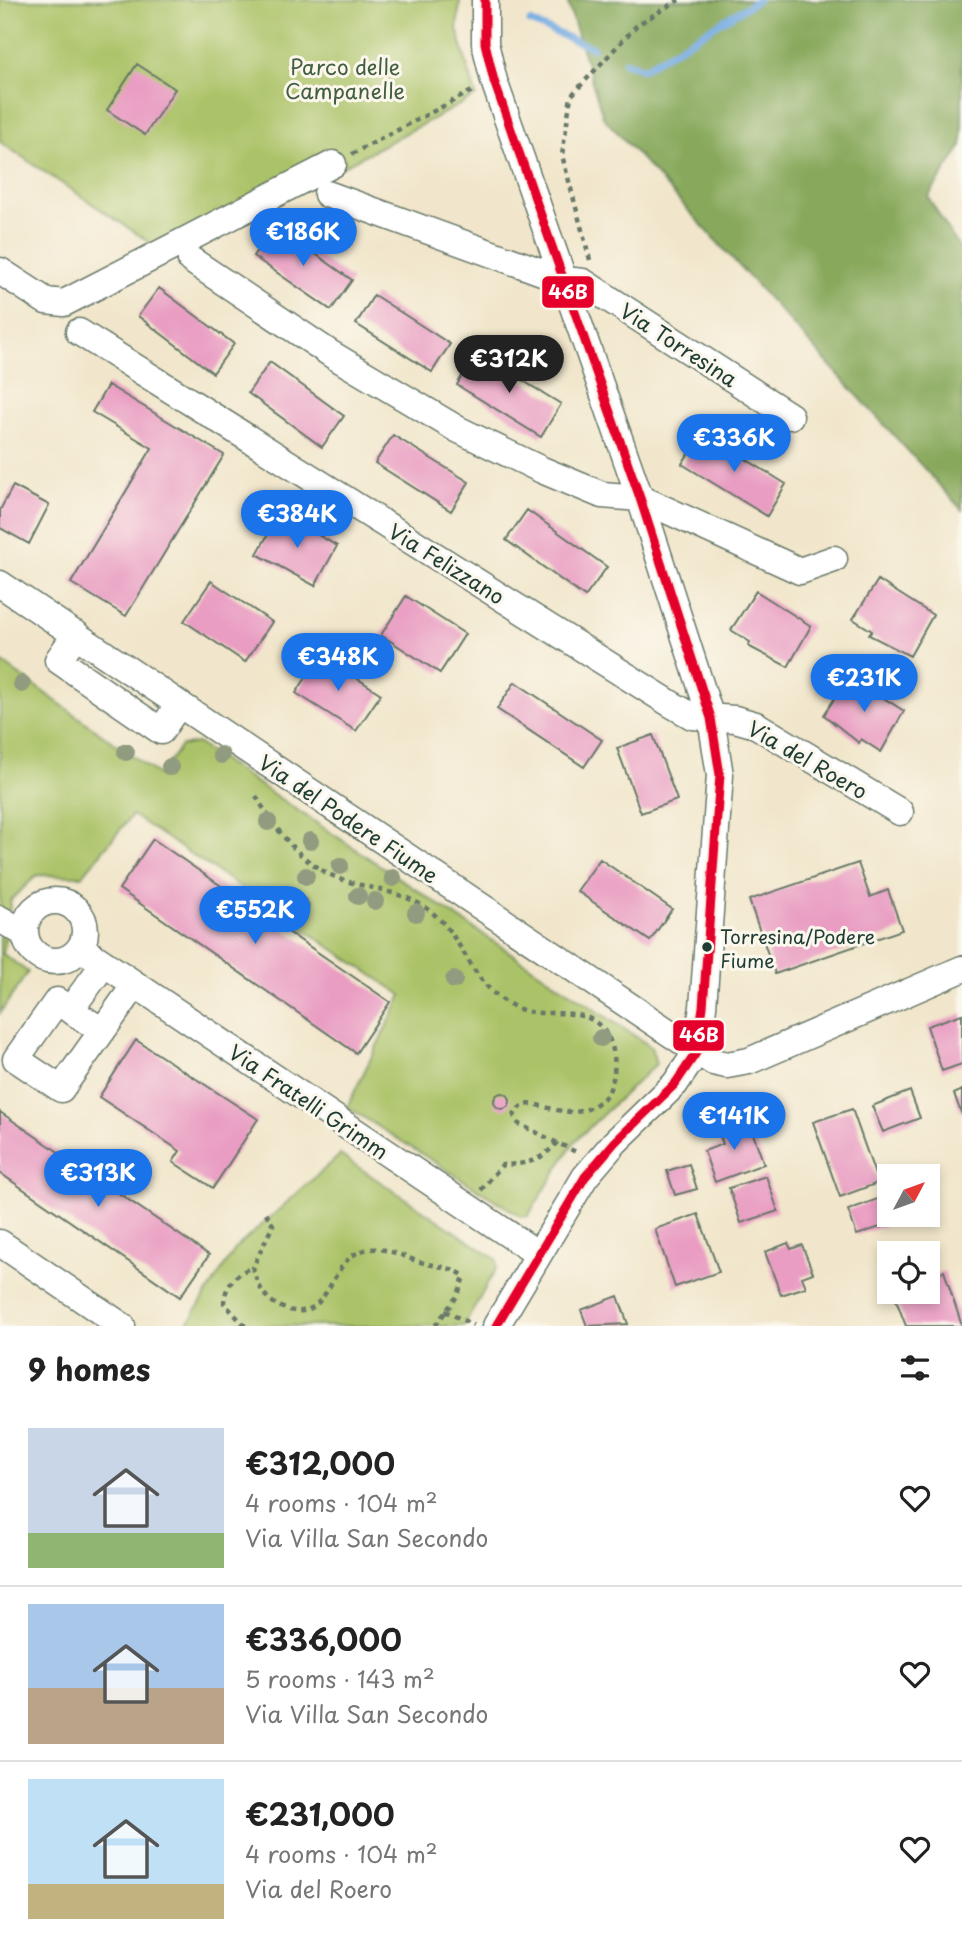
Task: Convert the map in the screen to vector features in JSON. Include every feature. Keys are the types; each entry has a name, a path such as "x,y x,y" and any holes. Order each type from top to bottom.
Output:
{"street":[{"path":"485,0 485,44 494,81 573,281 711,718 719,751 719,791 703,1007 696,1053 675,1084 594,1165 496,1326"},
{"path":"0,271 46,301 64,303 333,163"},
{"name":"Via Torresina","path":"327,194 573,281 790,416"},
{"path":"191,260 331,354 457,429 542,470 602,495 640,498 800,571 834,559"},
{"name":"Via Felizzano","path":"79,332 671,704 692,716 711,718"},
{"name":"Via del Podere Fiume","path":"0,584 696,1053 722,1064 749,1061 962,969"},
{"name":"Via del Roero","path":"711,718 735,719 757,725 900,812"},
{"path":"58,901 77,910 83,918 85,939 80,948 66,960 47,961 31,950 24,933 26,922 38,905 58,901"},
{"path":"0,919 24,933"},
{"name":"Via Fratelli Grimm","path":"80,948 538,1254"},
{"path":"70,1010 104,964"},
{"path":"102,1031 57,1001 16,1059 61,1089 135,985"},
{"path":"0,1243 122,1326"}],"path":[{"path":"573,281 591,258 562,155 571,96 637,25 679,0"},
{"path":"333,163 494,81"},
{"path":"256,796 296,853 312,865 332,877 396,892 436,915 473,971 502,999 521,1010 582,1016 597,1024 610,1039 616,1061 609,1094 593,1107 574,1115 531,1102 523,1104 514,1116 519,1124 558,1141 594,1165"},
{"path":"469,1208 502,1165 531,1164 547,1154 558,1141"},
{"path":"245,1326 224,1303 225,1294 237,1275 253,1267 273,1225 266,1213"},
{"path":"253,1267 263,1293 273,1304 287,1310 304,1310 318,1304 328,1293 335,1276 357,1253 372,1250 394,1251 422,1263 457,1270 464,1276 458,1296 435,1326"},
{"path":"445,1311 466,1322"}],"green space":[{"name":"Parco delle Campanelle","path":"0,0 460,0 457,29 476,96 340,168 154,245 0,142"},
{"path":"567,0 962,0 962,146 928,197 962,252 962,510 603,117"},
{"path":"3,663 159,775 181,746 197,743 651,1047 656,1064 575,1141 528,1216 522,1217 347,1107 402,995 132,815 82,876 37,875 11,900 3,954 28,972 0,1013 0,668"},
{"path":"340,1155 496,1259 497,1267 464,1326 186,1326 236,1248"}],"building":[{"path":"137,64 175,89 145,135 107,110"},
{"path":"275,225 352,280 331,310 253,256"},
{"path":"159,288 234,344 213,373 138,316"},
{"path":"374,295 450,344 432,372 356,324"},
{"path":"476,352 561,404 541,437 457,385"},
{"path":"270,362 344,416 322,447 248,393"},
{"path":"108,385 224,455 126,616 71,583 152,448 92,412"},
{"path":"702,432 786,484 767,516 682,464"},
{"path":"393,435 469,482 451,511 375,463"},
{"path":"13,486 49,505 29,544 0,528 0,510"},
{"path":"527,510 607,567 585,597 506,540"},
{"path":"280,513 337,546 315,586 257,554"},
{"path":"878,580 933,615 910,656 869,635 872,631 853,619"},
{"path":"211,581 272,622 245,662 184,621"},
{"path":"756,591 811,626 788,667 748,646 750,642 731,630"},
{"path":"406,596 465,634 440,673 381,635"},
{"path":"321,655 381,694 356,731 296,693"},
{"path":"849,676 904,711 881,752 861,739 859,743 824,715"},
{"path":"515,682 602,740 584,767 497,709"},
{"path":"653,735 677,800 641,813 617,748"},
{"path":"153,839 390,1002 356,1053 119,889"},
{"path":"600,859 672,909 650,941 577,891"},
{"path":"858,863 870,897 888,890 902,930 775,974 749,900"},
{"path":"962,1014 962,1064 942,1071 927,1026"},
{"path":"136,1040 258,1119 213,1188 173,1162 180,1151 99,1097"},
{"path":"962,1090 962,1115 954,1094"},
{"path":"910,1091 920,1118 883,1132 872,1106"},
{"path":"502,1093 508,1095 508,1107 502,1109 496,1107 494,1101 496,1095"},
{"path":"852,1109 877,1183 840,1197 813,1122"},
{"path":"0,1112 209,1255 180,1297 0,1173"},
{"path":"748,1120 764,1164 715,1182 704,1151 723,1144 718,1131"},
{"path":"689,1164 697,1189 675,1195 667,1171"},
{"path":"766,1176 778,1211 741,1223 729,1188"},
{"path":"877,1199 877,1227 880,1227 857,1235 848,1210"},
{"path":"698,1214 719,1272 675,1287 655,1229"},
{"path":"788,1243 791,1249 802,1245 813,1273 802,1277 806,1287 781,1295 765,1252"},
{"path":"944,1271 962,1326 906,1326 898,1304 940,1304 940,1272"},
{"path":"618,1296 628,1324 587,1326 581,1310"}],"waterway":[{"path":"625,62 643,69 758,0"},
{"path":"530,22 593,48"}],"transit line":[{"name":"46B","path":"485,0 485,43 494,81 640,498 711,718 720,775 703,1007 696,1053 675,1084 615,1142 585,1177 496,1326"}],"place":[{"name":"Torresina/Podere Fiume","path":"707,947"}]}
